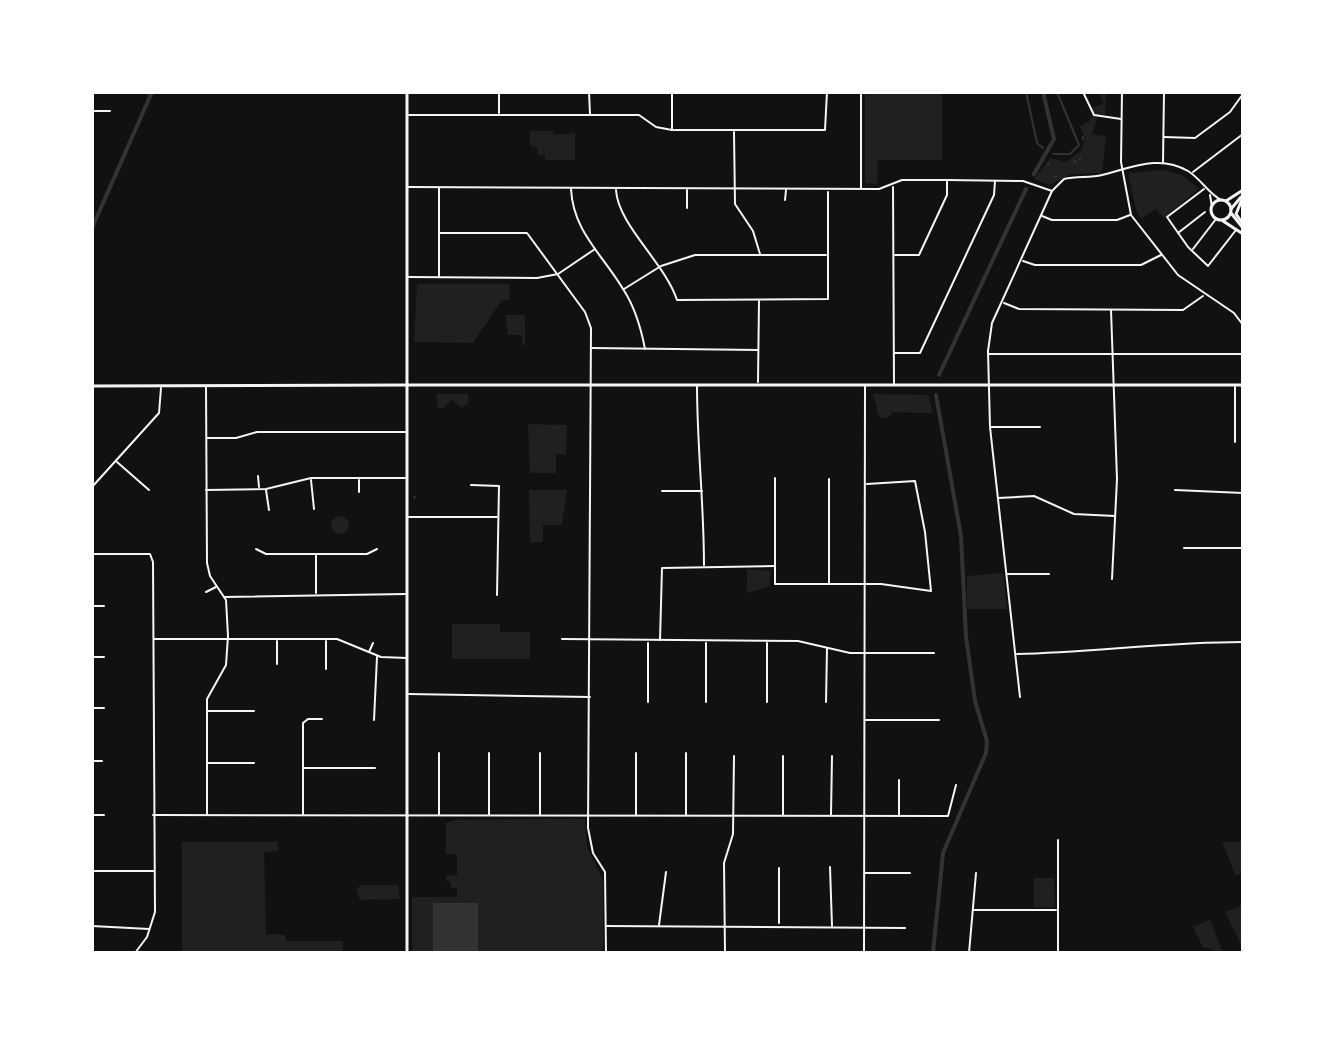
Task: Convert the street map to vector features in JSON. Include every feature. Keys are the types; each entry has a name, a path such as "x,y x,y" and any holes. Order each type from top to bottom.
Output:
{"main road":[{"path":"407,92 407,953"},
{"path":"1243,194 1212,207 1218,219 1243,234"},
{"path":"1218,219 1231,210 1243,194"},
{"path":"1243,194 1236,214 1243,226"},
{"path":"1223,201 1231,210 1234,221 1243,226"},
{"path":"92,386 1243,385"}],"street":[{"path":"499,92 499,114"},
{"path":"589,92 590,115"},
{"path":"672,92 672,130"},
{"path":"407,115 639,115 656,127 672,130 825,130 827,92"},
{"path":"861,92 861,189"},
{"path":"1083,92 1094,115 1122,119"},
{"path":"1122,92 1121,168 1131,215 1178,275 1234,313 1243,325"},
{"path":"1163,163 1164,92"},
{"path":"1164,137 1195,138 1230,112 1243,94"},
{"path":"92,111 110,111"},
{"path":"734,131 734,189 739,214 753,231 760,254"},
{"path":"1191,174 1243,134"},
{"path":"1020,697 990,427 988,354 992,323 1052,191 1064,179 1100,176 1121,168 1163,163 1191,174 1210,194 1223,201"},
{"path":"407,187 861,189 893,186 902,180 947,180 1035,183 1052,191"},
{"path":"894,255 919,255 947,195 947,180"},
{"path":"894,353 920,353 994,195 995,181"},
{"path":"893,186 894,385"},
{"path":"439,187 439,277"},
{"path":"571,188 572,211 624,289 637,317 645,349"},
{"path":"1205,188 1167,217 1191,251 1208,266 1236,230"},
{"path":"616,189 620,208 661,266 677,300 759,300 828,299 828,189"},
{"path":"687,189 687,208"},
{"path":"785,200 786,189"},
{"path":"1210,194 1212,207"},
{"path":"1178,233 1205,212"},
{"path":"1042,216 1052,220 1117,220 1131,215"},
{"path":"1191,251 1218,219"},
{"path":"439,233 527,233 585,312 592,348 588,815 589,838 605,872 606,953"},
{"path":"407,277 537,278 558,274 595,249"},
{"path":"1021,260 1035,265 1141,265 1162,254"},
{"path":"624,289 661,266 695,255 828,255"},
{"path":"1002,302 1019,309 1183,310 1204,295"},
{"path":"758,385 759,300"},
{"path":"1111,310 1117,516 1112,579"},
{"path":"592,348 758,350"},
{"path":"988,354 1243,354"},
{"path":"697,385 697,463 703,491 704,566"},
{"path":"864,953 865,385"},
{"path":"1235,385 1235,442"},
{"path":"92,487 159,413 161,386"},
{"path":"206,387 207,563 224,597 228,639 226,665 209,692 207,815"},
{"path":"990,427 1040,427"},
{"path":"206,438 236,438 257,432 406,432"},
{"path":"116,461 149,490"},
{"path":"258,476 259,490"},
{"path":"206,490 259,490 311,478 406,478"},
{"path":"311,478 314,509"},
{"path":"359,478 359,492"},
{"path":"775,478 775,584 864,585 931,591 925,532 915,481 865,484"},
{"path":"829,479 829,584"},
{"path":"471,485 499,486 497,595"},
{"path":"266,489 269,510"},
{"path":"1175,490 1243,493"},
{"path":"662,491 703,491"},
{"path":"997,498 1034,496 1074,514 1117,516"},
{"path":"406,517 497,517"},
{"path":"1184,548 1243,548"},
{"path":"256,549 266,554 367,554 377,549"},
{"path":"92,554 150,554 155,912 150,929 135,953"},
{"path":"316,554 316,594"},
{"path":"660,641 662,568 775,566"},
{"path":"1006,574 1049,574"},
{"path":"206,592 217,586"},
{"path":"224,597 406,594"},
{"path":"92,606 104,606"},
{"path":"153,639 326,639 349,641 378,656 407,658"},
{"path":"277,639 277,664"},
{"path":"326,639 326,669"},
{"path":"562,639 805,641 827,648 864,653 934,653"},
{"path":"648,641 648,702"},
{"path":"706,641 706,702"},
{"path":"767,641 767,702"},
{"path":"1015,654 1097,652 1161,642 1243,642"},
{"path":"369,652 373,643"},
{"path":"826,702 827,648"},
{"path":"374,720 378,656"},
{"path":"92,657 104,657"},
{"path":"407,694 591,697"},
{"path":"92,708 104,708"},
{"path":"207,711 254,711"},
{"path":"303,815 303,726 308,719 322,719"},
{"path":"864,720 939,720"},
{"path":"439,753 439,816"},
{"path":"489,753 489,816"},
{"path":"540,753 540,816"},
{"path":"636,753 636,816"},
{"path":"686,753 686,816"},
{"path":"725,953 724,863 733,834 734,756"},
{"path":"783,756 783,817"},
{"path":"831,816 832,756"},
{"path":"92,761 102,761"},
{"path":"207,763 254,763"},
{"path":"303,768 375,768"},
{"path":"899,780 899,816"},
{"path":"153,815 948,816 956,785"},
{"path":"92,815 104,815"},
{"path":"1058,840 1058,953"},
{"path":"830,867 832,926"},
{"path":"779,868 779,926"},
{"path":"92,871 155,871"},
{"path":"659,925 666,872"},
{"path":"864,873 910,873"},
{"path":"969,953 976,873"},
{"path":"973,910 1058,910"},
{"path":"92,926 140,926 150,929"},
{"path":"606,926 905,928"}],"shaded area":[{"path":"865,92 942,92 942,160 878,160 877,184 865,183"},
{"path":"1100,92 1106,92 1105,115 1099,114 1092,134 1106,136 1102,173 1072,174 1049,185 1034,179 1050,158 1066,162 1081,151 1085,138 1080,127 1089,121 1094,111 1092,108 1103,104"},
{"path":"530,131 553,131 553,135 575,133 575,160 545,160 545,155 538,155 537,147 530,146"},
{"path":"1162,170 1182,175 1199,189 1164,218 1156,209 1141,219 1128,173"},
{"path":"417,284 509,284 510,300 502,300 473,343 414,342"},
{"path":"505,315 525,315 525,345 522,345 522,335 508,335"},
{"path":"436,394 468,394 468,404 461,408 452,399 444,408 438,408"},
{"path":"873,394 929,395 932,413 893,412 887,418 879,417"},
{"path":"528,424 567,425 566,455 556,454 556,473 530,473"},
{"path":"529,490 567,490 562,525 543,525 543,542 530,542"},
{"path":"336,516 344,516 349,525 347,532 336,534 331,529 331,521"},
{"path":"747,569 771,571 769,587 747,593"},
{"path":"1003,573 1007,609 967,609 967,576"},
{"path":"452,624 500,624 500,632 530,632 530,659 452,659"},
{"path":"585,819 587,847 603,880 603,953 412,953 412,897 457,897 457,888 451,888 451,881 446,881 446,876 457,875 457,854 446,854 446,823 454,820"},
{"path":"182,842 278,842 278,851 264,852 266,934 285,935 286,941 343,941 343,953 182,953"},
{"path":"1222,842 1243,842 1243,873 1236,876"},
{"path":"1034,878 1054,878 1055,907 1034,907"},
{"path":"361,885 398,885 400,899 360,900 356,889"},
{"path":"433,903 478,903 478,953 433,953"},
{"path":"1243,905 1243,948 1225,912"},
{"path":"1210,920 1223,953 1203,947 1193,927"}],"waterway":[{"path":"92,228 152,92"},
{"path":"1026,92 1037,143 1043,148"},
{"path":"1034,174 1054,139 1043,92"},
{"path":"1053,154 1070,154 1079,145 1057,92"},
{"path":"939,375 1026,189"},
{"path":"933,953 943,853 986,753 987,741 975,701 966,637 961,536 936,395"}]}
